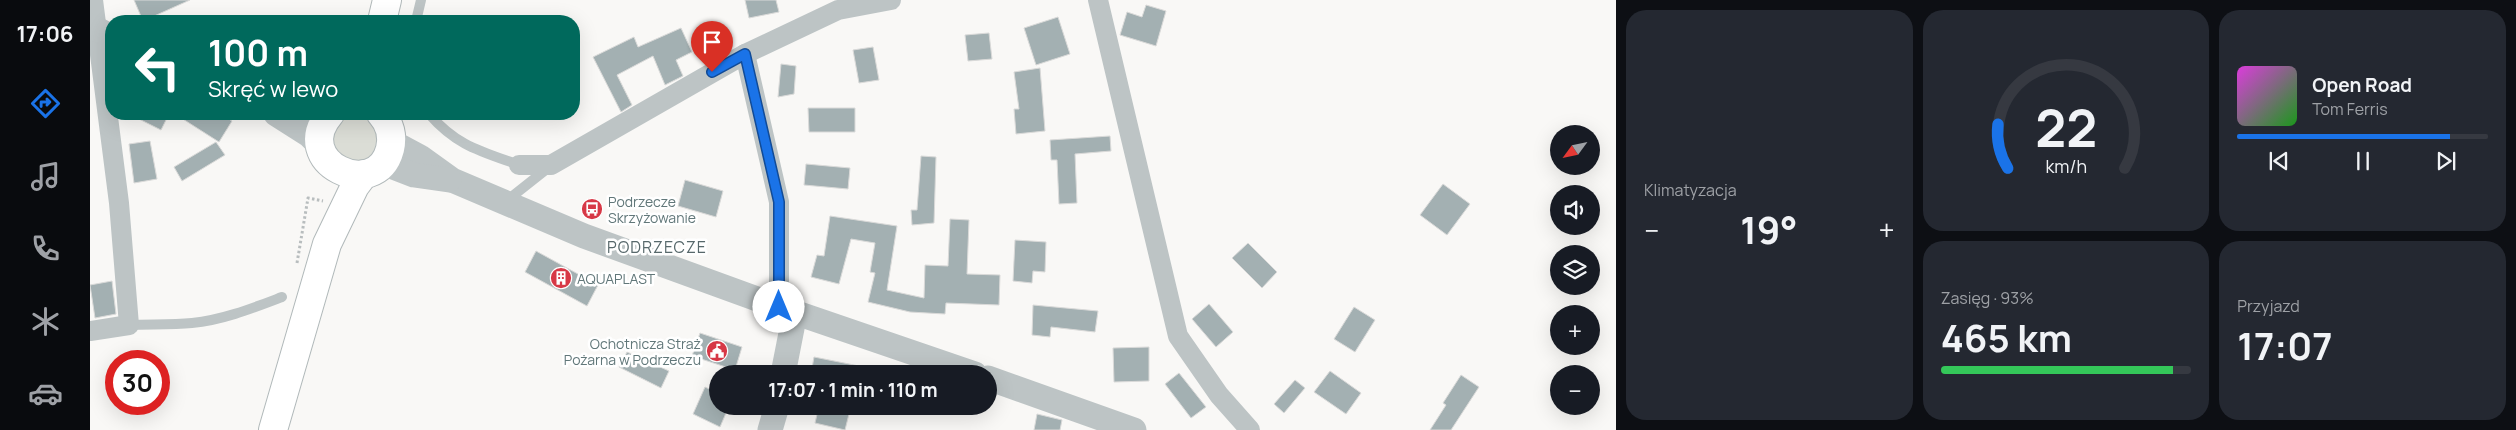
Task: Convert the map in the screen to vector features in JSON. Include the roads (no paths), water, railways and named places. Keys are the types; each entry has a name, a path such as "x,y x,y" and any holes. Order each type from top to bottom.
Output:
{"main road":[{"path":"383,15 387,0"},
{"path":"325,120 323,124 325,155 334,178 327,244"},
{"path":"273,430 327,244 355,186 380,160 390,130 384,120"},
{"path":"325,155 340,172 352,175 380,160"}],"street":[{"path":"93,0 99,30 105,82"},
{"path":"519,164 551,166 745,54 838,10 890,0"},
{"path":"1098,0 1178,336 1219,395 1250,430"},
{"path":"745,54 779,202 787,310 784,365"},
{"path":"90,331 129,325 119,203 109,120"},
{"path":"286,120 303,131 325,155"},
{"path":"380,160 414,175 452,180 503,203 593,239 787,310 949,365"},
{"path":"997,381 1134,430"},
{"path":"770,430 774,415"}],"lane":[{"path":"417,15 421,0"},
{"path":"434,120 442,129 465,146 519,164"},
{"path":"503,203 551,166"},
{"path":"129,325 193,323 216,319 239,313 282,297"}],"place":[{"name":"Podrzecze Skrzyżowanie","path":"592,209"},
{"name":"AQUAPLAST","path":"561,278"},
{"name":"Ochotnicza Straż Pożarna w Podrzeczu","path":"717,351"}],"district":[{"name":"PODRZECZE","path":"657,247"}]}
